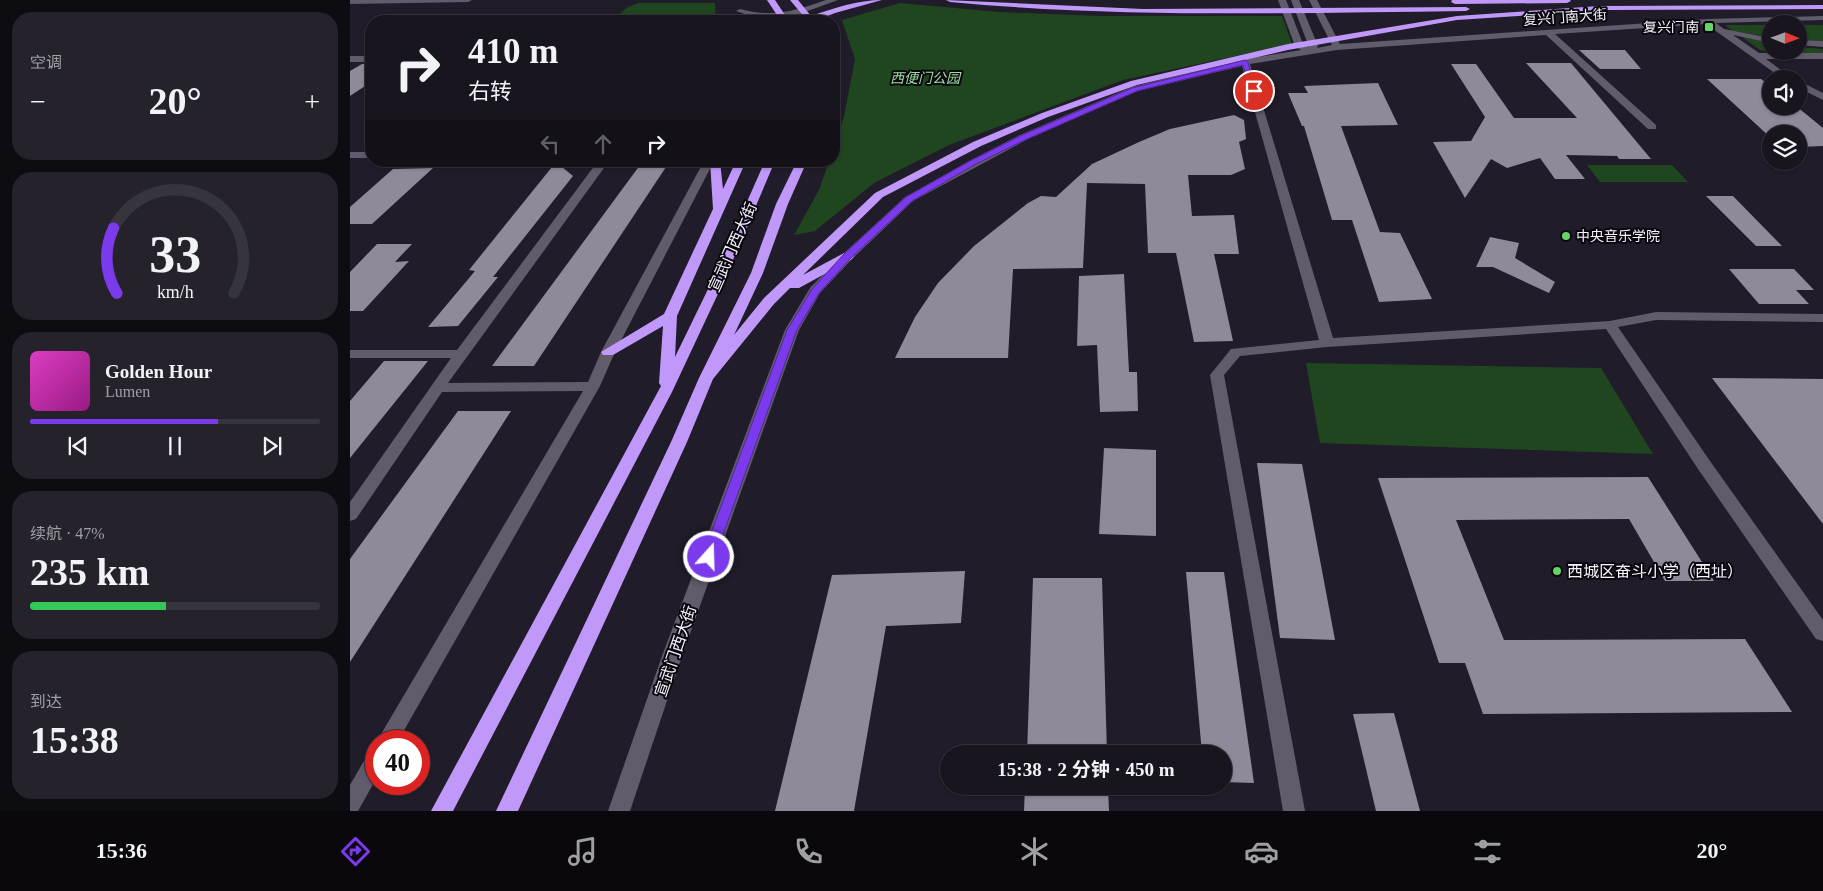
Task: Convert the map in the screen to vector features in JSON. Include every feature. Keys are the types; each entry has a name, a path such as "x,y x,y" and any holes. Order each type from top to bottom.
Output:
{"highway":[{"path":"771,0 781,15"},
{"path":"794,0 806,15"},
{"path":"821,15 878,0"},
{"path":"950,0 1022,7 1099,10 1343,10 1610,4 1823,7"},
{"path":"1036,0 1173,3 1712,0"},
{"path":"706,378 770,301 879,195 978,144 1045,115 1134,83 1288,46 1458,18 1630,1"},
{"path":"715,167 719,212"},
{"path":"665,392 670,316 738,167"},
{"name":"宣武门西大街","path":"442,811 665,392 718,280 767,167"},
{"name":"宣武门西大街","path":"507,811 679,442 706,378 757,274 782,204 799,167"},
{"path":"770,301 807,277 848,256"},
{"path":"608,352 670,316"}],"street":[{"path":"350,2 468,0"},
{"path":"789,15 834,0"},
{"path":"1282,0 1299,46 1310,51 1314,46 1295,0"},
{"path":"1312,0 1337,47"},
{"path":"741,15 738,8 754,15"},
{"path":"769,15 795,13"},
{"name":"复兴门南大街","path":"1310,51 1337,47 1708,21 1823,18"},
{"path":"1708,21 1776,70"},
{"path":"1721,30 1762,38"},
{"path":"1548,32 1652,127"},
{"path":"1808,43 1823,44"},
{"name":"宣武门西大街","path":"619,811 672,656 792,330 815,291 848,256 909,199 1024,137 1134,90 1245,62 1310,51"},
{"path":"1755,56 1823,56"},
{"path":"350,59 365,60"},
{"path":"1245,62 1327,343"},
{"path":"1807,88 1823,96"},
{"path":"350,155 365,153"},
{"path":"350,515 461,354 600,167"},
{"path":"393,730 593,386 608,352 706,167"},
{"path":"1294,811 1218,375 1236,352 1327,343 1610,325 1656,316 1823,318"},
{"path":"1610,325 1698,456 1823,634"},
{"path":"350,354 461,354"},
{"path":"439,388 593,386"},
{"path":"350,805 365,779"}],"green space":[{"path":"639,3 715,3 716,15 619,15 628,7"},
{"name":"西便门公园","path":"900,3 1000,12 1102,16 1282,16 1292,44 1123,80 949,145 874,183 815,231 794,235 819,190 827,167 840,167 840,128 855,59 842,20"},
{"path":"1725,25 1762,25 1762,36 1733,31"},
{"path":"1808,25 1823,25 1823,41 1808,40"},
{"path":"1742,37 1762,40 1762,50"},
{"path":"1808,48 1823,49 1823,54 1808,54"},
{"path":"1587,165 1672,165 1688,182 1600,182"},
{"path":"1306,363 1601,368 1653,454 1320,443"}],"building":[{"path":"1579,50 1625,50 1641,69 1600,69"},
{"path":"1526,63 1571,63 1651,159 1619,159 1617,156 1566,155 1585,179 1555,179 1540,158 1507,168 1491,159 1465,198 1433,142 1471,141 1485,117 1451,64 1476,64 1514,118 1577,118"},
{"path":"365,64 365,86 350,96 350,71"},
{"path":"1707,79 1761,79 1762,115 1807,115 1823,128 1823,146 1807,147 1807,125 1762,125 1762,130"},
{"path":"1378,83 1398,125 1341,126 1380,232 1400,233 1432,299 1379,302 1352,220 1332,220 1304,126 1302,126 1288,93 1308,93 1304,86"},
{"path":"1234,115 1244,120 1246,139 1239,142 1245,169 1231,175 1188,175 1192,216 1234,215 1239,254 1214,254 1233,341 1194,342 1176,253 1148,253 1145,184 1087,183 1083,268 1013,269 1008,358 895,358 915,317 938,283 974,246 1028,203 1041,196 1056,197 1092,164 1139,142 1170,129"},
{"path":"552,167 562,167 573,176 493,277 498,277 458,326 428,327 475,271 469,270"},
{"path":"639,167 666,167 534,366 492,366"},
{"path":"433,168 372,224 350,224 350,207 393,169"},
{"path":"1706,196 1733,196 1782,246 1756,246"},
{"path":"1490,237 1519,243 1515,258 1555,282 1549,293 1493,267 1476,267"},
{"path":"377,244 412,244 395,262 409,261 363,311 350,311 350,272"},
{"path":"1729,269 1794,269 1814,290 1796,290 1809,304 1759,304"},
{"path":"1124,274 1129,372 1137,372 1138,411 1100,412 1097,345 1077,346 1079,276"},
{"path":"384,361 428,361 350,458 350,401"},
{"path":"1712,378 1823,379 1823,524"},
{"path":"458,411 511,411 350,662 350,559"},
{"path":"1104,448 1156,450 1156,536 1099,534"},
{"path":"1257,463 1302,464 1335,640 1280,638"},
{"path":"1648,477 1714,581 1665,581 1629,519 1456,520 1504,640 1745,639 1792,712 1483,714 1465,663 1439,663 1378,478"},
{"path":"965,571 961,623 886,626 854,811 775,811 832,575"},
{"path":"1186,572 1224,572 1254,783 1232,782 1232,745 1201,745"},
{"path":"1033,578 1102,578 1107,745 1027,745"},
{"path":"1394,713 1420,811 1376,811 1353,714"},
{"path":"1025,795 1108,795 1109,811 1024,811"}],"place":[{"name":"复兴门南","path":"1709,27"},
{"name":"中央音乐学院","path":"1566,236"},
{"name":"西城区奋斗小学（西址）","path":"1557,571"}],"route":[{"path":"709,557 792,330 815,291 848,256 909,199 1024,137 1134,90 1245,62 1254,91"}]}
